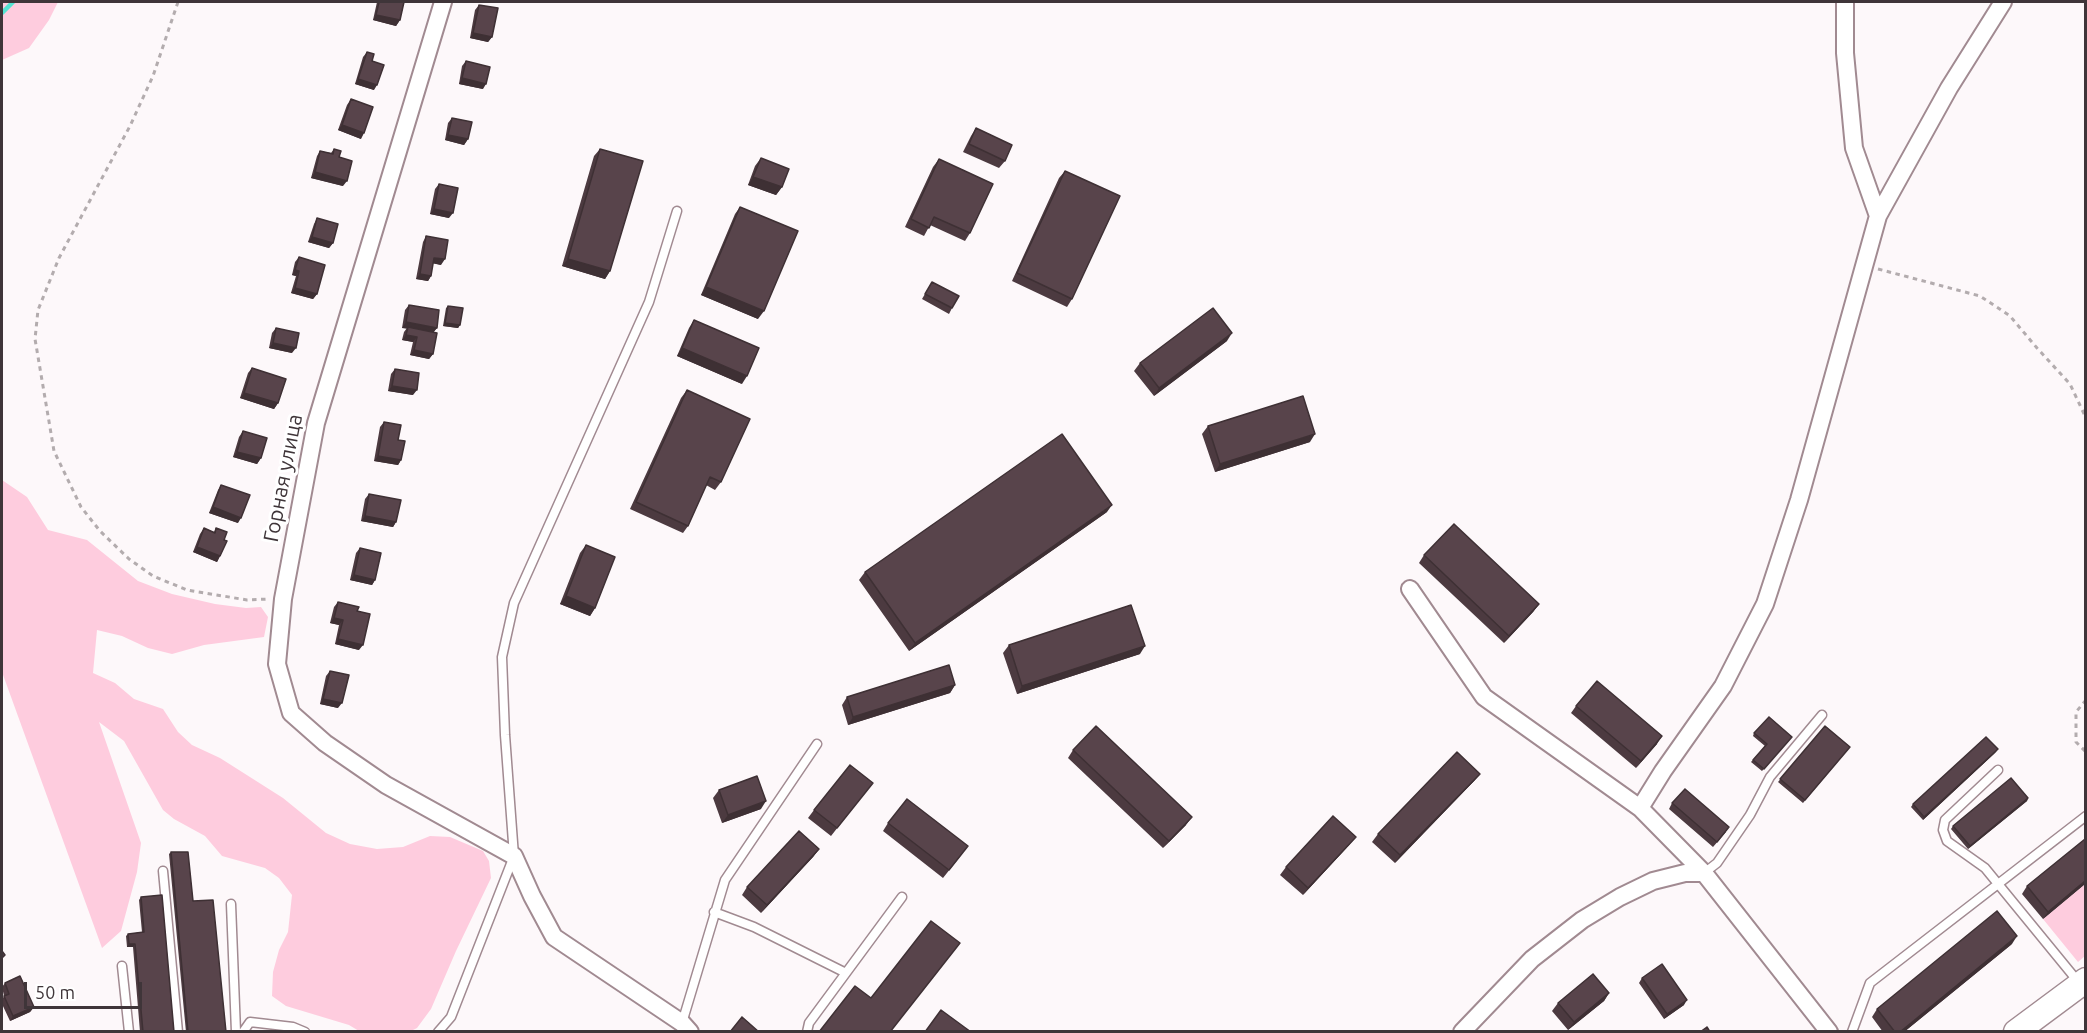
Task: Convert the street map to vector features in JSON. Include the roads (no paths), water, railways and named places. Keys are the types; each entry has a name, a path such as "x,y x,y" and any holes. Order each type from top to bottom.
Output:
{"street":[{"name":"Горная улица","path":"443,2 316,423 283,599 277,664 291,713 325,743 386,785 514,856"},
{"path":"1845,2 1845,52 1854,148 1878,216"},
{"path":"1640,808 1723,686 1765,604 1799,500 1878,216 1949,88 2003,2"},
{"path":"1410,589 1484,697 1640,808 1704,873 1829,1032"},
{"path":"514,856 554,937 686,1027"},
{"path":"1462,1032 1532,959 1582,920 1620,897 1653,881 1685,873 1704,873"},
{"path":"2016,1032 2083,982"}],"lane":[{"path":"438,1032 451,1017 514,856 502,657 514,603 649,302 677,211"},
{"path":"1704,873 1716,863 1750,814 1770,777 1822,715"},
{"path":"686,1027 714,912 725,880 817,744"},
{"path":"1998,770 1945,820 1942,830 1947,841 1985,868 2083,982"},
{"path":"1852,1032 1870,983 2085,816"},
{"path":"163,871 178,1032"},
{"path":"807,1032 809,1023 902,897"},
{"path":"231,904 236,1032"},
{"path":"714,912 754,927 846,973"},
{"path":"122,966 129,1032"},
{"path":"243,1032 250,1022 293,1027 305,1032"}],"waterway":[{"path":"2,13 13,2"}]}
